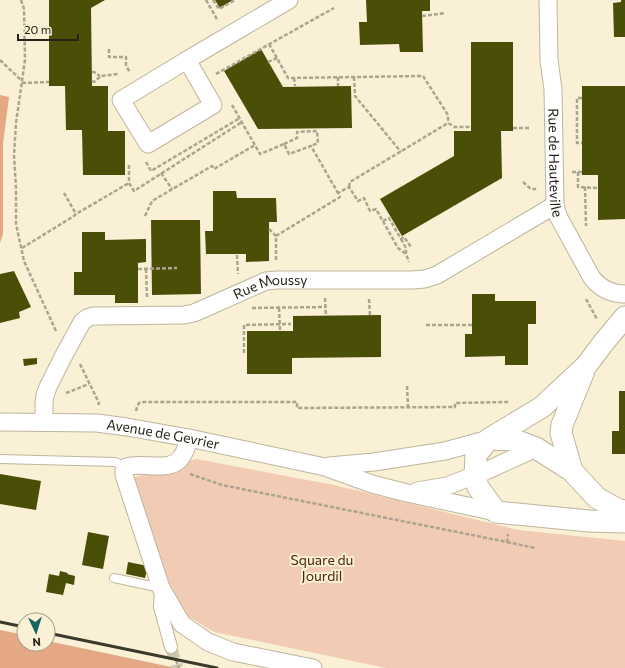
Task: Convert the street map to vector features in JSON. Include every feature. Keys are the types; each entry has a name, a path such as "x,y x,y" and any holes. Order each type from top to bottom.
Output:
{"street":[{"path":"187,60 213,105 148,144 121,100 187,60 289,0"},
{"name":"Rue de Hauteville","path":"548,0 549,60 553,89 555,205 558,216 592,278 603,289 625,294"},
{"name":"Rue Moussy","path":"44,422 44,403 48,387 70,343 82,322 87,318 93,316 184,315 194,313 266,281 412,280 429,278 437,275 555,205"},
{"name":"Avenue de Gevrier","path":"325,466 374,462 445,452 489,439 531,412 542,407 586,366 625,317"},
{"name":"Avenue de Gevrier","path":"572,471 561,433 562,425 586,366"},
{"name":"Avenue de Gevrier","path":"0,422 97,424 133,428 325,466 372,484 407,493 504,513 589,521 625,522"},
{"name":"Avenue de Gevrier","path":"407,493 447,486 536,448 561,433"},
{"path":"189,438 183,455 175,464 168,466 143,465 126,467 124,471 124,475 161,588 182,624 208,642 232,652 313,668"},
{"name":"Avenue de Gevrier","path":"489,439 515,440 536,448 572,471 597,498 619,510 625,511"},
{"name":"Avenue de Gevrier","path":"489,439 476,455 475,475 478,487 504,513"},
{"path":"161,588 160,607 171,647"}],"lane":[{"path":"0,459 115,462 126,467"},
{"path":"114,578 161,588"}],"path":[{"path":"21,0 24,9 25,60 16,123 14,155 16,224 24,261 58,336 70,343"},
{"path":"214,0 219,9 235,0"},
{"path":"218,81 214,74 334,8"},
{"path":"422,16 445,13"},
{"path":"269,44 288,78 424,76 448,115 448,123"},
{"path":"109,49 109,57 121,57"},
{"path":"268,62 276,58"},
{"path":"0,60 22,82 49,82"},
{"path":"92,72 100,76"},
{"path":"92,81 94,82 100,76 118,74"},
{"path":"354,77 355,96 401,152"},
{"path":"294,78 295,86"},
{"path":"338,78 338,86"},
{"path":"574,146 577,143 577,98 582,98"},
{"path":"229,100 260,154 297,138 297,132 318,132 318,143 289,154 284,144"},
{"path":"129,165 129,183 134,191 242,122"},
{"path":"448,123 455,127 470,127"},
{"path":"338,193 349,187 350,182 448,123"},
{"path":"513,128 529,128"},
{"path":"577,143 582,143"},
{"path":"145,216 152,201 212,166 214,169 256,146"},
{"path":"276,236 340,197 311,146"},
{"path":"574,172 582,172"},
{"path":"578,172 578,187 598,188"},
{"path":"161,173 172,189"},
{"path":"523,182 531,189 535,189 535,187"},
{"path":"22,248 129,183"},
{"path":"349,187 358,201 364,198 370,211 376,209 398,248 406,254"},
{"path":"585,187 586,220"},
{"path":"64,193 76,214"},
{"path":"383,221 389,218 406,248"},
{"path":"269,229 276,236 277,280"},
{"path":"401,239 404,237 411,247"},
{"path":"237,255 238,274"},
{"path":"138,269 177,268"},
{"path":"146,269 147,295"},
{"path":"242,292 249,308 326,307"},
{"path":"279,308 280,331"},
{"path":"244,353 244,325 291,324"},
{"path":"426,325 472,325"},
{"path":"90,384 98,403"},
{"path":"407,386 408,408"},
{"path":"133,428 137,407 139,403 144,402 297,402 297,408 408,408 455,407 455,403 514,402 523,404 531,412"},
{"path":"168,466 222,485 535,548"},
{"path":"504,513 507,542"}],"green space":[{"name":"Square du Jourdil","path":"196,459 334,485 518,530 625,541 625,668 386,668 214,632 185,614 168,580 132,478"}],"shaded area":[{"path":"0,95 9,97 3,144 3,234 0,243"},
{"path":"0,630 16,633 16,652 56,652 56,643 176,668 0,668"}],"building":[{"path":"49,0 105,0 91,8 92,86 108,86 108,131 125,131 125,175 83,175 82,130 66,130 65,86 49,86"},
{"path":"215,0 233,0 220,8"},
{"path":"366,0 430,0 430,11 422,11 423,52 400,52 399,44 360,45 359,22 367,22"},
{"path":"621,0 625,0 625,37 614,37 613,3 621,2"},
{"path":"471,42 513,42 513,131 501,131 502,178 402,236 380,199 454,156 454,131 471,131"},
{"path":"261,49 283,87 351,86 352,128 258,129 224,71"},
{"path":"582,86 625,86 625,219 598,220 598,175 582,175"},
{"path":"213,191 236,191 237,198 276,198 277,222 269,222 269,261 246,262 246,254 206,254 205,231 213,231"},
{"path":"151,220 200,220 201,294 152,295"},
{"path":"82,232 105,232 105,240 146,239 146,262 138,263 138,303 115,303 115,295 74,295 74,272 82,272"},
{"path":"14,271 31,307 19,312 20,318 0,323 0,274"},
{"path":"472,294 495,294 495,301 536,301 536,324 528,324 528,365 505,365 505,356 465,357 465,334 472,334"},
{"path":"381,315 381,357 292,358 292,374 247,374 247,331 293,331 293,316"},
{"path":"37,358 37,364 24,366 23,359"},
{"path":"619,391 625,391 625,454 612,454 612,431 619,431"},
{"path":"0,474 41,481 36,510 0,504"},
{"path":"88,532 109,536 103,569 82,565"},
{"path":"128,562 148,566 145,578 126,574"},
{"path":"60,571 75,576 74,585 66,583 63,595 46,592 49,574 59,576"}],"tunnel":[{"path":"171,647 177,668"}],"railway":[{"path":"0,622 16,625"},
{"path":"56,635 217,668"}]}
